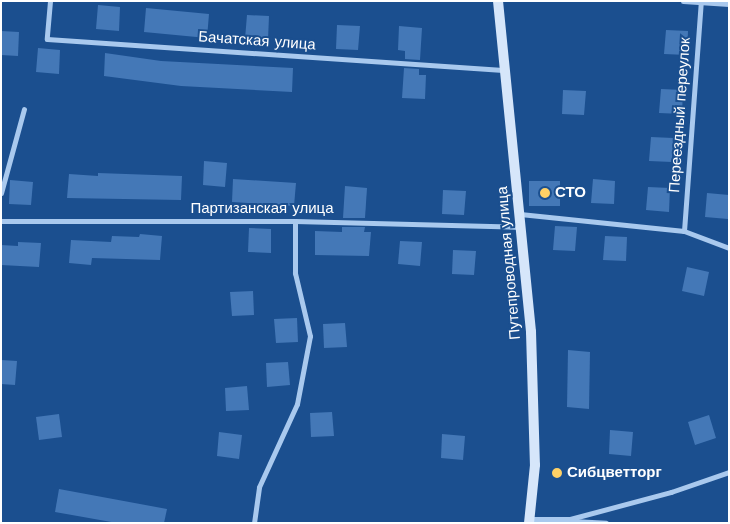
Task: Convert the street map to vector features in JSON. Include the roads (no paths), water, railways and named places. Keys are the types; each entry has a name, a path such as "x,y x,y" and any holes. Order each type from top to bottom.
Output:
{"main road":[{"name":"Путепроводная улица","path":"498,1 503,70 522,227 535,412 533,520"}],"street":[{"name":"Бачатская улица","path":"50,1 47,39 503,70"},
{"path":"683,1 729,4"},
{"name":"Переездный переулок","path":"684,231 701,3"},
{"path":"1,193 24,109"},
{"path":"520,214 684,231 729,248"},
{"name":"Партизанская улица","path":"1,221 296,221 522,227"},
{"path":"254,523 259,488 297,404 310,336 295,273 296,221"},
{"path":"533,520 570,519 671,492 729,472"},
{"path":"533,520 606,523"}],"place":[{"name":"СТО","path":"545,193"},
{"name":"Сибцветторг","path":"557,473"}]}
